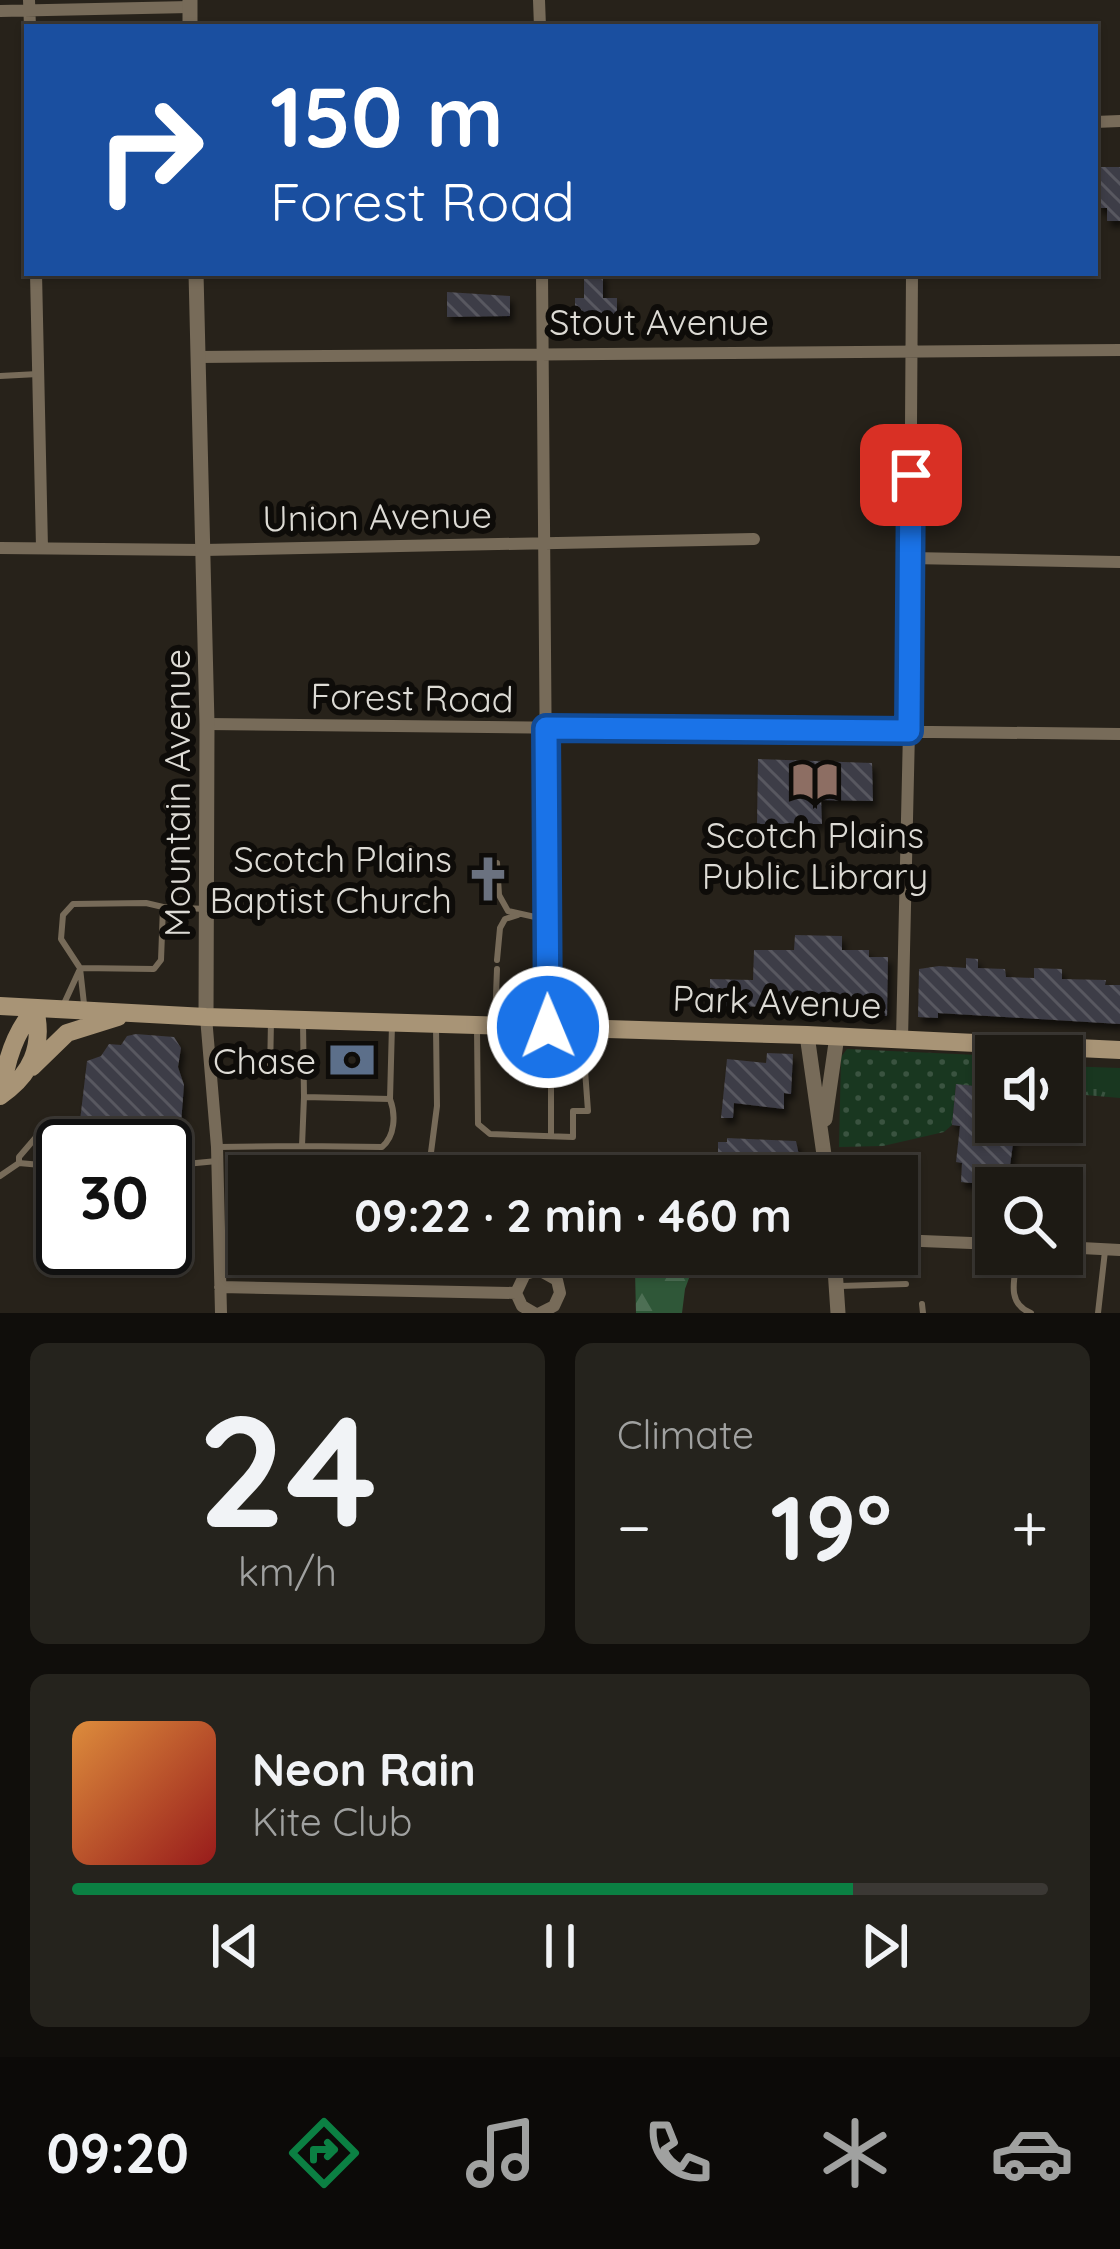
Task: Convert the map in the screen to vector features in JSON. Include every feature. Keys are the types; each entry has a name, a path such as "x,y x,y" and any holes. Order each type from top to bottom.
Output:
{"main road":[{"name":"Park Avenue","path":"0,1006 1120,1050"},
{"path":"32,1067 39,1036 35,1009"},
{"path":"1,1095 16,1036 35,1009"},
{"path":"1,1095 19,1084 67,1033 134,1012"}],"street":[{"path":"0,11 29,5 190,4"},
{"path":"36,276 42,548"},
{"name":"Mountain Avenue","path":"196,276 207,724 206,1017 217,1154 221,1313"},
{"path":"542,276 548,1027"},
{"path":"902,1039 912,276"},
{"name":"Stout Avenue","path":"198,357 1120,350"},
{"name":"Union Avenue","path":"0,548 203,550 754,538"},
{"path":"910,558 1120,562"},
{"name":"Forest Road","path":"207,724 1120,734"},
{"path":"807,1035 825,1155"},
{"path":"823,1128 837,1036"},
{"path":"918,1241 975,1243"},
{"path":"539,1270 552,1275 560,1286 558,1300 537,1313 522,1306 516,1293 525,1274 539,1270"},
{"path":"835,1275 838,1313"},
{"path":"220,1287 516,1293"}],"lane":[{"path":"0,376 38,374"},
{"path":"497,863 499,895 508,911 547,919"},
{"path":"85,1011 80,968 61,939 64,915 73,904 146,903 207,909"},
{"path":"80,968 156,968 163,907"},
{"path":"518,915 505,919 500,928 478,1124 490,1134 572,1137 573,1111 588,1111 582,1028"},
{"path":"62,1010 80,968"},
{"path":"208,1073 270,1074 271,1017"},
{"path":"302,1146 303,1018"},
{"path":"192,1160 302,1146 382,1147 392,1134 394,1109 390,1100 392,1022"},
{"path":"431,1155 437,1106 436,1023"},
{"path":"548,1027 551,1062"},
{"path":"551,1081 551,1136"},
{"path":"304,1097 390,1100"},
{"path":"0,1176 19,1163 36,1137"},
{"path":"19,1163 36,1165"},
{"path":"1098,1313 1112,1250"},
{"path":"1016,1275 1013,1296 1018,1306 1031,1313"},
{"path":"836,1286 906,1284"}],"green space":[{"path":"847,1049 975,1055 974,1086 956,1085 952,1125 944,1132 883,1146 839,1147 841,1057"},
{"path":"1083,1067 1120,1068 1120,1098 1083,1095"},
{"path":"635,1275 690,1275 682,1313 636,1313"}],"building":[{"path":"1098,167 1120,167 1120,221 1107,221 1107,208 1098,208"},
{"path":"584,276 603,276 603,298 617,298 617,323 575,322 575,298 584,298"},
{"path":"447,292 510,296 510,316 447,317"},
{"name":"Scotch Plains Public Library","path":"758,759 872,763 873,801 821,800 822,824 757,824"},
{"path":"795,935 842,936 842,950 869,950 869,957 888,957 887,1016 710,1006 710,979 753,980 754,950 794,950"},
{"path":"966,958 978,959 978,968 1005,969 1006,977 1034,978 1034,968 1062,969 1062,979 1120,985 1120,1024 938,1013 938,1018 918,1017 919,969 966,968"},
{"path":"127,1036 174,1037 181,1048 181,1119 80,1119 87,1061 101,1056 109,1044 121,1045"},
{"path":"767,1053 793,1054 791,1094 784,1093 784,1109 734,1103 733,1118 721,1118 727,1059 766,1063"},
{"path":"975,1075 975,1143 1013,1143 1010,1166 975,1167 975,1183 961,1182 962,1163 956,1162 960,1126 952,1125 956,1084 974,1086"},
{"path":"727,1138 796,1141 799,1155 718,1154 718,1142 727,1142"}],"place":[{"name":"Scotch Plains Public Library","path":"815,781"},
{"name":"Scotch Plains Baptist Church","path":"488,879"},
{"name":"Chase","path":"352,1060"}],"route":[{"path":"548,1027 546,728 909,731 911,475"}]}
